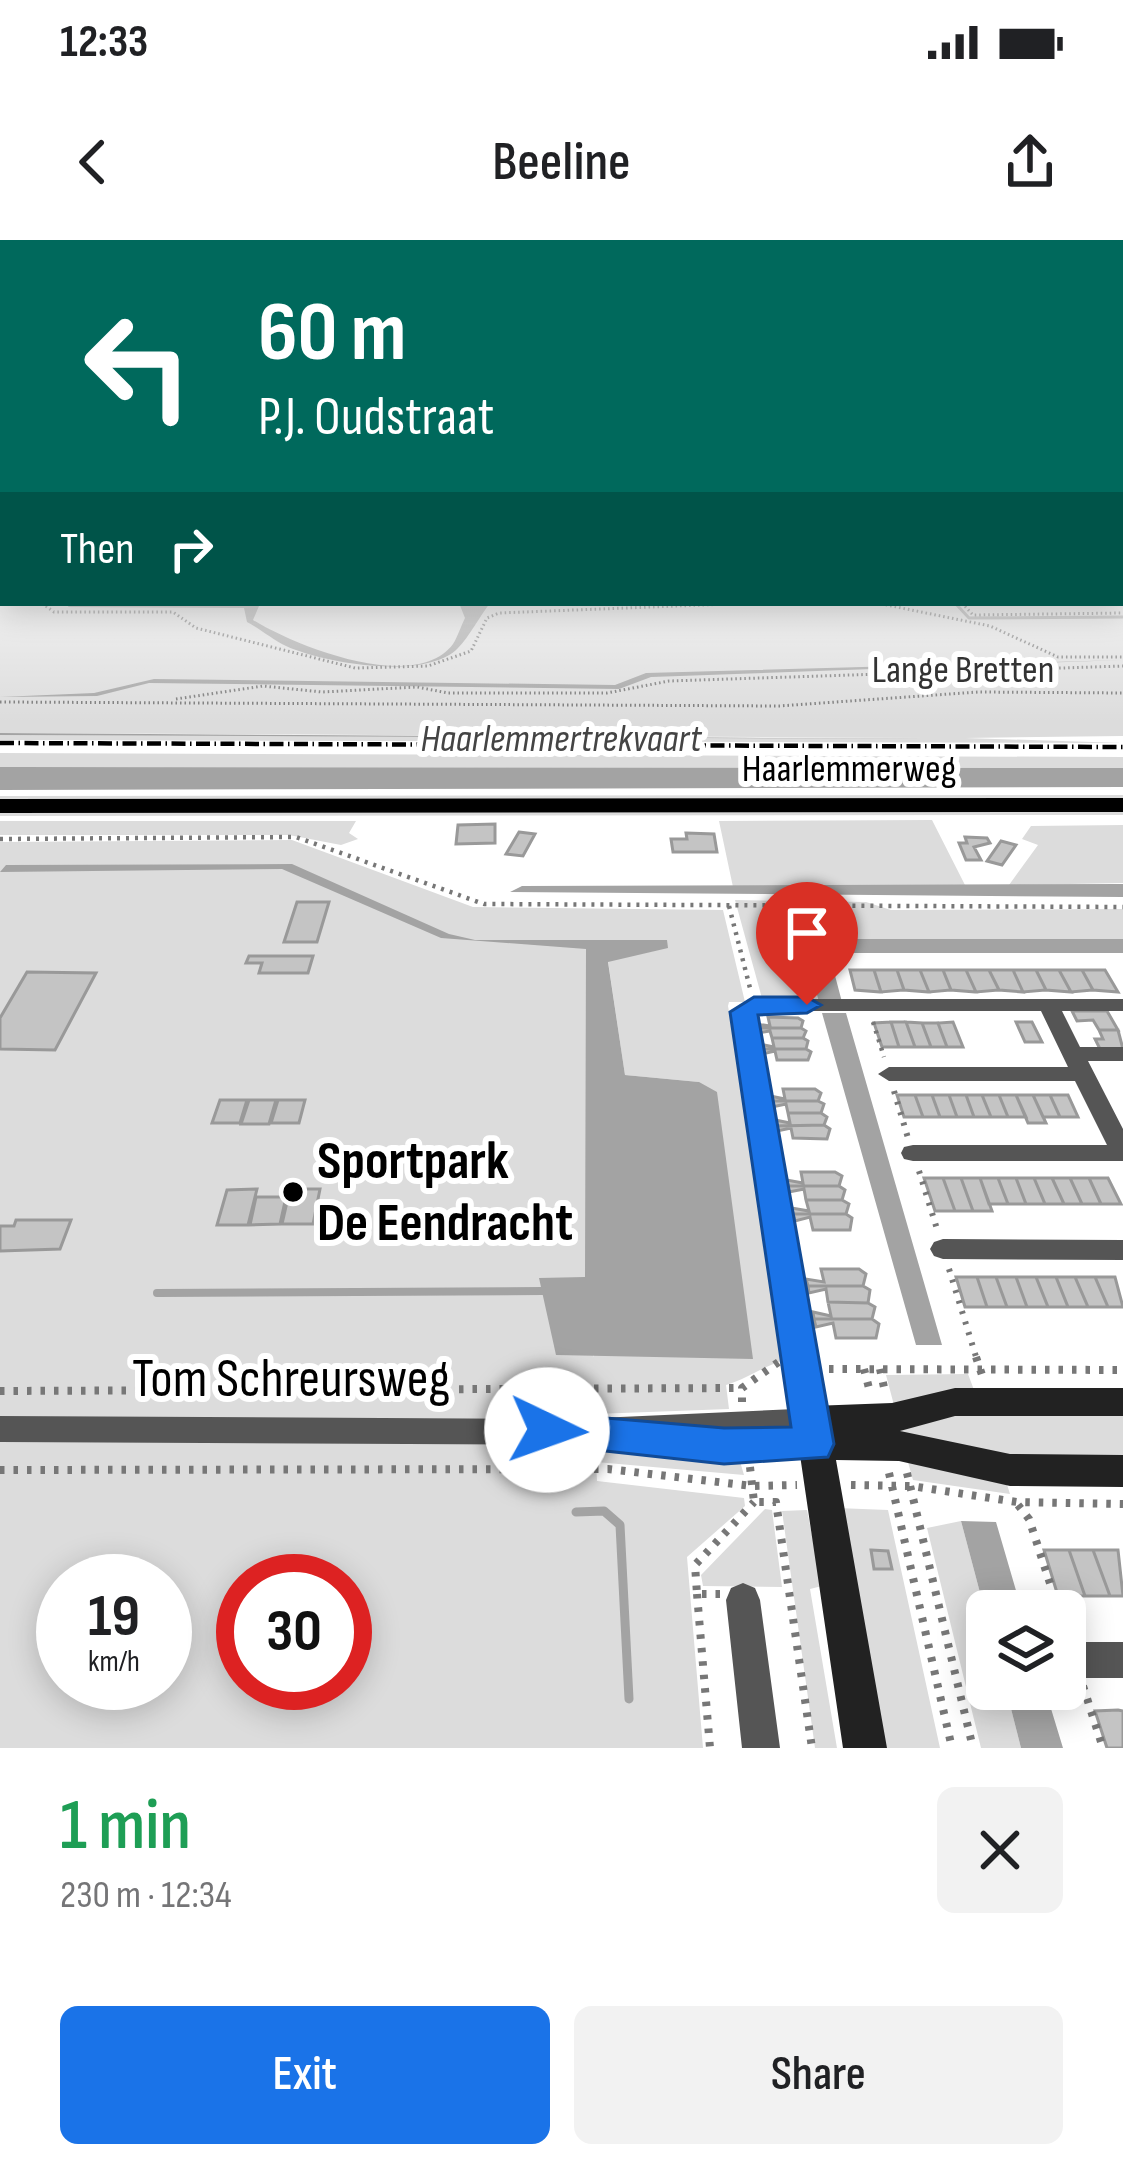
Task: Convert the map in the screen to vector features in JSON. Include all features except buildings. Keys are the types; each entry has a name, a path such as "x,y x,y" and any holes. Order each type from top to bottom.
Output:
{"main road":[{"name":"Haarlemmerweg","path":"0,796 1123,795"},
{"name":"Haarlemmerweg","path":"0,806 1123,805"}],"street":[{"path":"865,1748 744,1012 754,1005 1123,1005"},
{"path":"913,1153 1123,1153 1112,1110 1077,1064 1048,1005"},
{"path":"889,1074 1077,1064 1123,1054"},
{"path":"943,1249 1123,1250"},
{"path":"895,1432 985,1385 1123,1402"},
{"name":"Tom Schreursweg","path":"0,1429 581,1430 724,1446 813,1433"},
{"path":"813,1433 895,1432 1010,1470 1123,1471"},
{"path":"752,1596 761,1748"},
{"path":"1086,1660 1123,1660"}],"path":[{"path":"46,606 54,612 172,612 196,628 257,640 334,665 380,669 443,663 471,651 487,617 499,613 677,606"},
{"path":"892,606 990,626 1058,657 1123,657"},
{"path":"965,606 973,615 1123,613"},
{"path":"159,701 262,686 322,692 417,687 448,693 607,693 669,681 1123,665"},
{"path":"0,702 822,705 978,692 1123,692"},
{"path":"0,839 296,837 336,845 445,896 484,904 1123,907"},
{"path":"729,906 754,1005"},
{"path":"865,1005 985,1385"},
{"path":"805,1369 880,1369 985,1385 1123,1370"},
{"path":"880,1369 973,1748"},
{"path":"0,1391 742,1388"},
{"path":"0,1470 608,1469 752,1486 754,1502"},
{"path":"1010,1470 1016,1502 1022,1516 1029,1519 1052,1590"},
{"path":"892,1485 952,1748"},
{"path":"710,1748 695,1565 754,1502 776,1502 812,1748"},
{"path":"697,1594 789,1593"}],"green space":[{"name":"Lange Bretten","path":"0,606 1123,606 1123,736 965,738 1123,743 0,740 0,735 933,738 0,733"},
{"path":"0,753 1123,757 1123,768 0,767"},
{"path":"932,820 965,885 733,887 719,821"},
{"path":"0,821 356,821 349,833 358,839 341,845 289,835 0,835"},
{"path":"1123,825 1123,883 1009,885 1038,845 1022,839 1031,826"},
{"name":"Sportpark De Eendracht","path":"292,840 473,907 723,910 745,1002 729,1002 728,1006 791,1359 726,1385 729,1409 595,1414 597,1446 739,1458 744,1475 596,1462 597,1481 744,1498 745,1506 687,1557 703,1748 0,1748 0,842","holes":["586,949 653,951 608,961 625,1075 699,1082 593,1357"]},
{"path":"735,900 866,902 891,910 1123,909 1123,939 802,939 819,1002 763,1002"},
{"path":"968,1374 974,1390 895,1409 886,1375"},
{"path":"952,1411 1123,1411 1123,1455 995,1455 903,1437 900,1426"},
{"path":"906,1455 1004,1475 1010,1494 913,1480"},
{"path":"837,1508 888,1510 940,1748 886,1748"},
{"path":"765,1509 772,1510 782,1587 703,1586 701,1575"},
{"path":"807,1510 822,1586 810,1589 837,1748 815,1748 782,1511"},
{"path":"961,1521 979,1590 966,1590 966,1687 927,1528"},
{"path":"972,1710 1011,1710 1021,1748 981,1748"}],"shaded area":[{"path":"259,606 253,620 324,652 384,665 410,665 374,666 349,663 303,652 247,622 244,608 68,607"},
{"path":"460,606 488,606 458,648 443,658 412,665 435,659 453,644 465,618"},
{"path":"1123,660 651,677 619,689 149,683 97,696 0,697 94,693 154,679 615,685 646,673"},
{"path":"0,733 934,739 0,735"},
{"path":"0,767 1123,768 1123,787 0,790"},
{"path":"292,864 449,934 475,940 667,940 668,948 608,962 625,1075 699,1082 717,1092 753,1359 556,1355 539,1278 585,1277 586,949 441,938 282,869 0,872 6,865"},
{"path":"1123,884 1123,897 510,892 522,886"},
{"path":"801,939 1123,939 1123,953 829,953 842,1002 819,1002"},
{"path":"822,1013 846,1013 942,1345 916,1345"},
{"path":"961,1521 996,1522 1016,1590 979,1590"},
{"path":"1011,1710 1051,1710 1063,1748 1021,1748"}],"waterway":[{"path":"958,606 969,618 1123,617"},
{"path":"157,1293 543,1291"},
{"path":"576,1512 604,1511 620,1525 629,1699"}],"railway":[{"path":"0,743 1123,747"}],"place":[{"name":"Sportpark De Eendracht","path":"293,1192"}],"route":[{"path":"547,1430 724,1446 814,1444 744,1012 754,1005 807,1005"}],"water label":[{"name":"Haarlemmertrekvaart","path":"561,739"}]}
